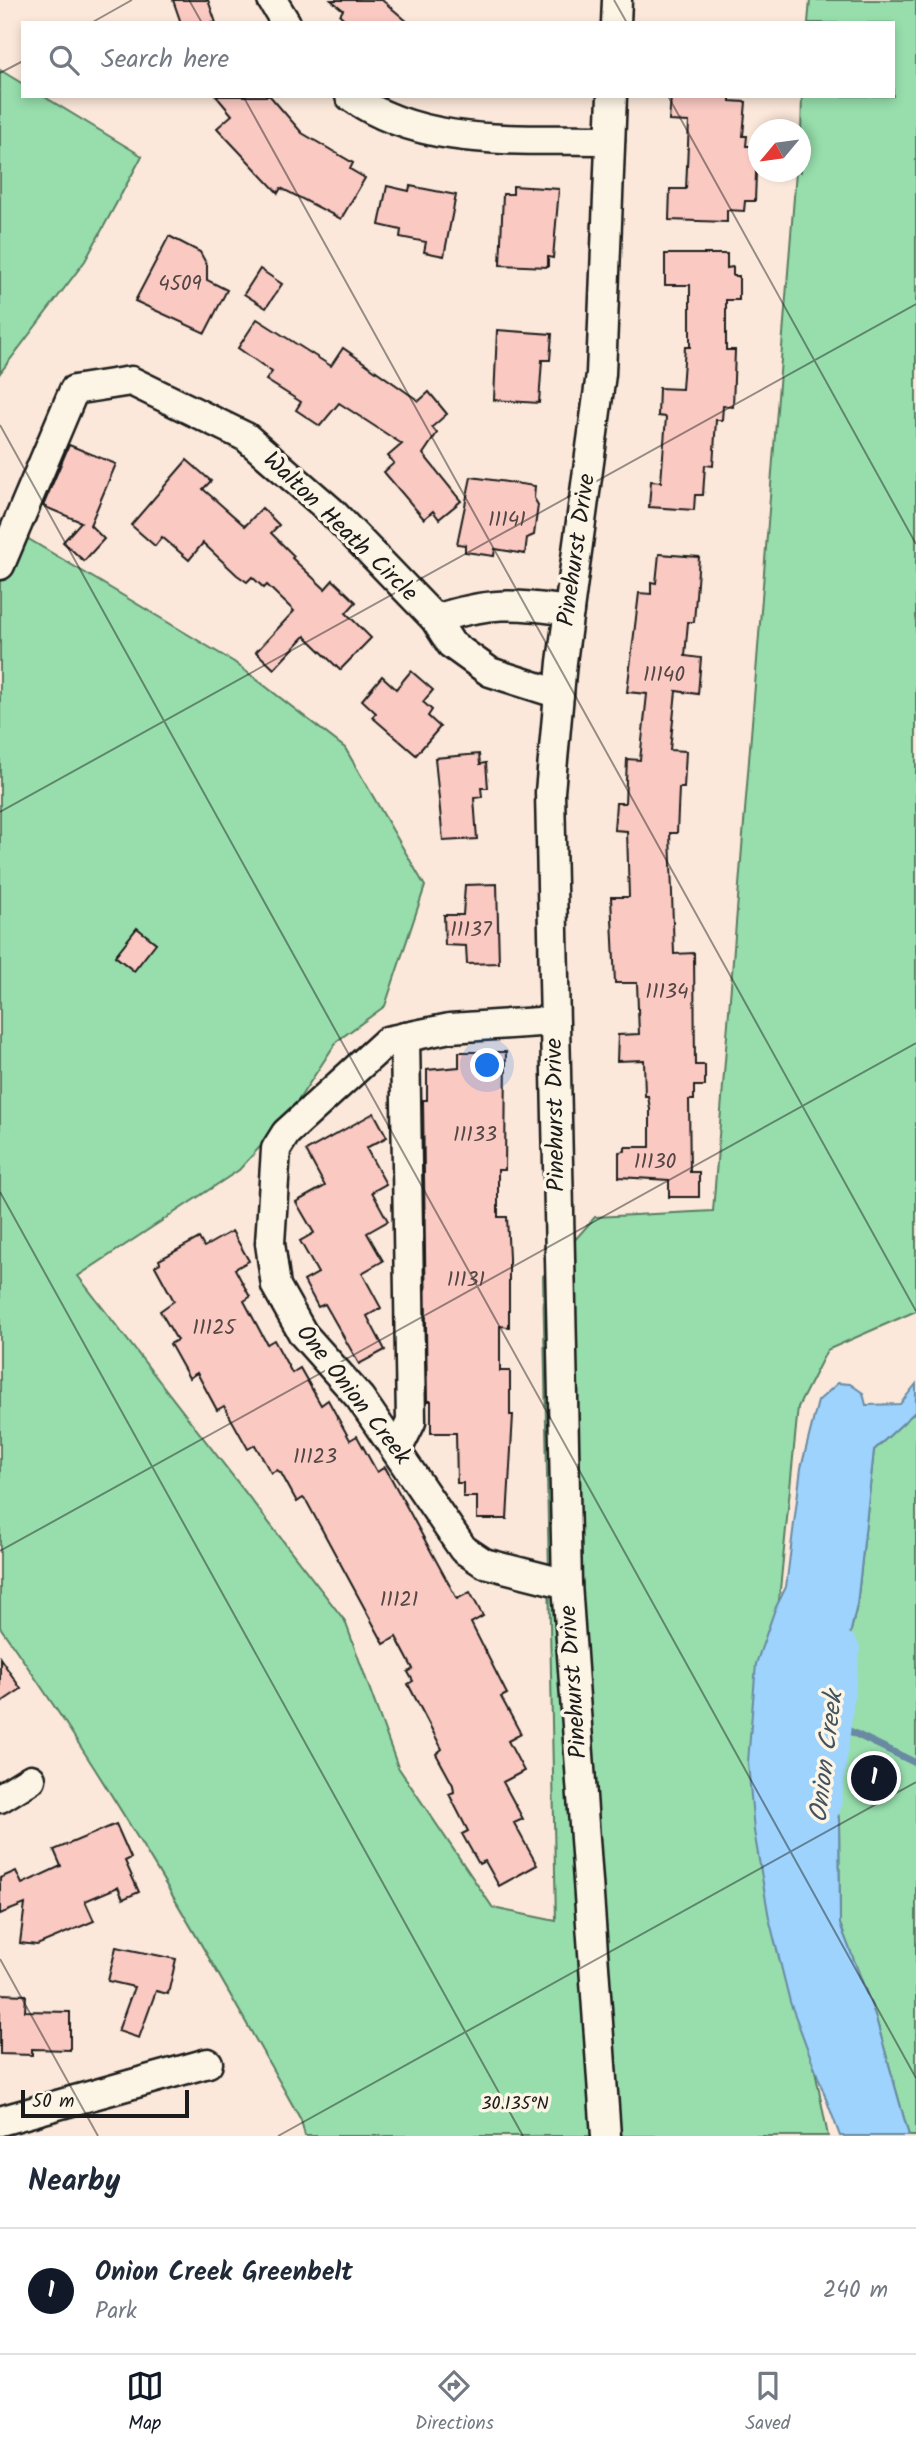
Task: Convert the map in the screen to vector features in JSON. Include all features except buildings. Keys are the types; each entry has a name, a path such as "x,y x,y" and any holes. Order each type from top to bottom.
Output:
{"street":[{"path":"272,0 285,21"},
{"path":"616,21 617,0"},
{"path":"353,98 373,113 441,135 610,140"},
{"name":"Pinehurst Drive","path":"606,2136 567,1584 550,792 569,611 601,374 612,98"},
{"name":"Walton Heath Circle","path":"0,565 74,390 131,381 246,437 331,511 435,619 451,644 490,672 559,694"},
{"name":"Walton Heath Circle","path":"435,619 474,607 514,603 569,611"},
{"name":"One Onion Creek","path":"554,1021 450,1028 387,1041 286,1133 275,1149 270,1243 276,1286 303,1334 360,1398 463,1549 484,1563 567,1584"},
{"path":"397,1450 411,1422 405,1037"},
{"path":"0,1798 31,1779"},
{"path":"0,2122 208,2063"}],"green space":[{"path":"810,0 916,0 916,1311 827,1350 798,1407 760,1793 828,2136 305,2136 301,2120 157,1869 81,1747 0,1627 0,522 234,662 345,748 425,886 385,1006 337,1041 288,1116 239,1170 78,1276 345,1621 398,1767 493,1908 556,1921 543,1276 595,1217 713,1211 795,182 811,182 811,119 801,119 802,98 895,98 895,21 808,21"},
{"path":"0,70 21,83 21,98 46,98 142,156 85,261 0,373"},
{"path":"916,1411 916,2136 909,2136 875,2015 840,1924 839,1820 826,1736 857,1605 874,1450"}],"water":[{"path":"838,1383 850,1384 863,1393 866,1405 900,1404 916,1384 916,1411 874,1450 857,1605 826,1736 839,1820 840,1924 875,2015 909,2136 840,2136 790,2002 769,1918 754,1831 748,1762 756,1664 775,1609 786,1587 801,1468 818,1401"}],"waterway":[{"name":"Onion Creek","path":"821,1805 840,1651"},
{"path":"831,1722 916,1763"}],"place":[{"name":"Onion Creek Greenbelt","path":"874,1778"}]}
